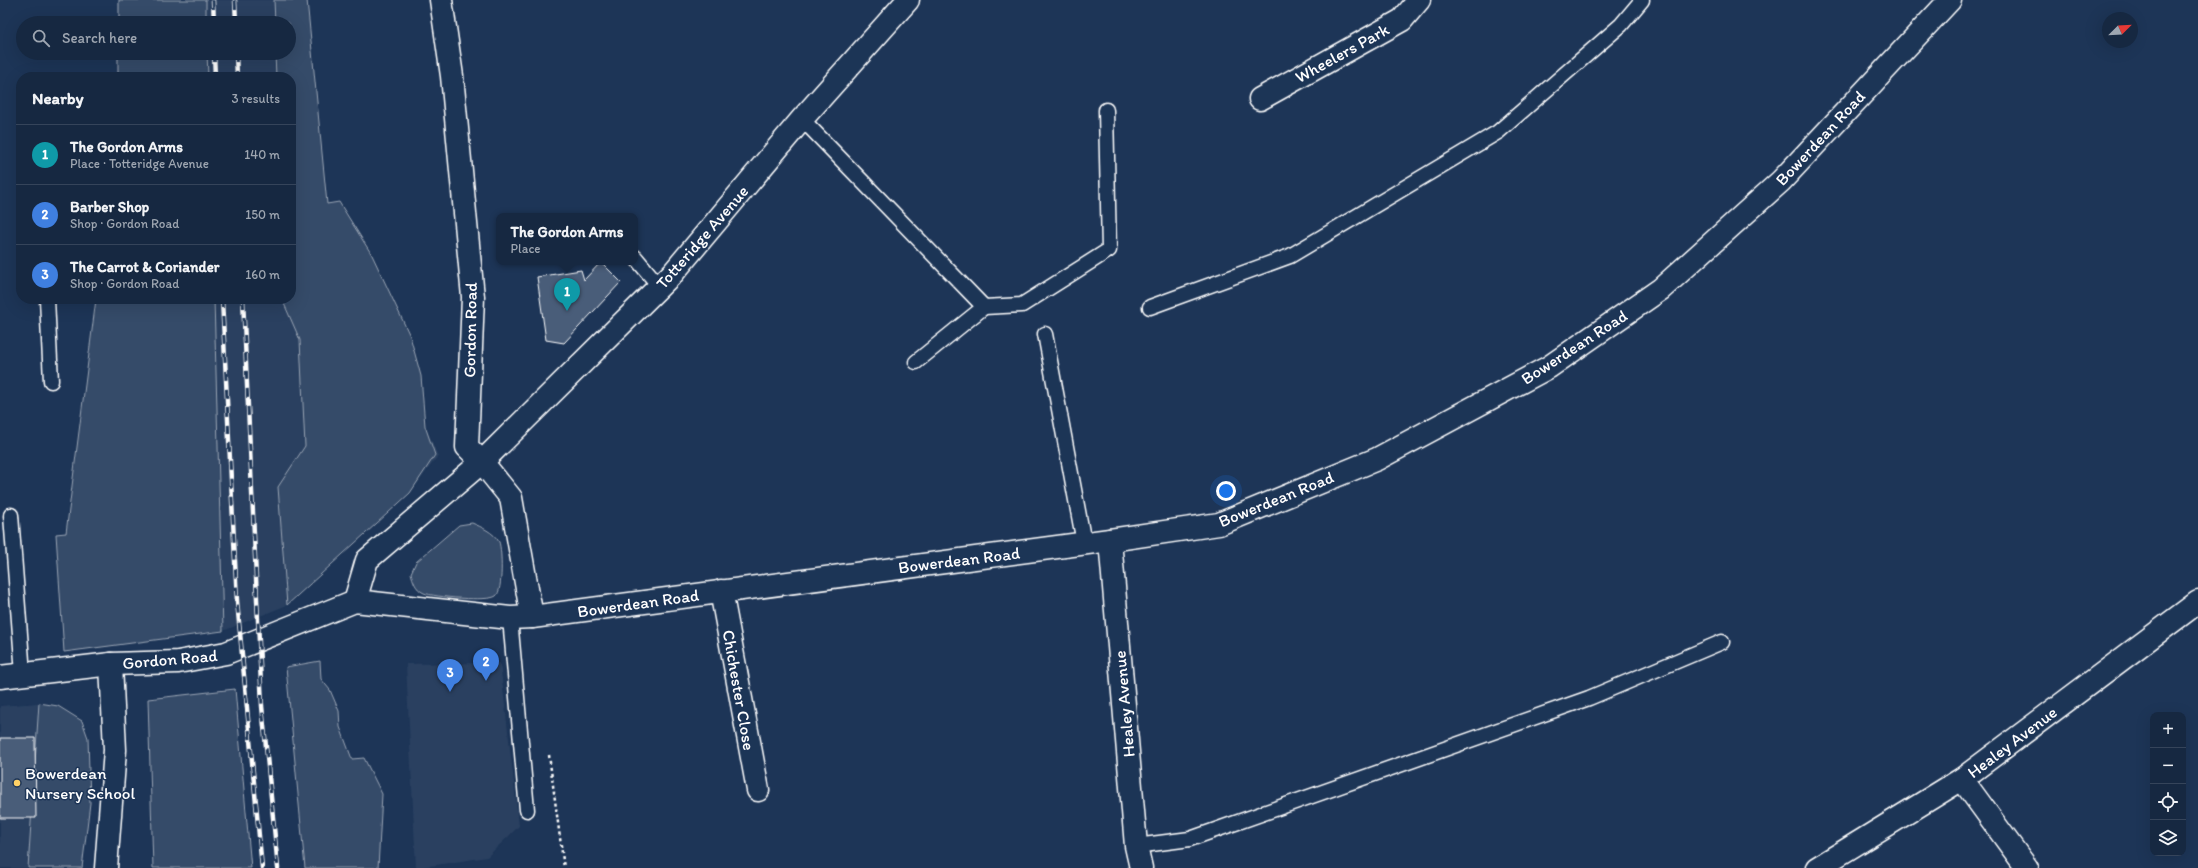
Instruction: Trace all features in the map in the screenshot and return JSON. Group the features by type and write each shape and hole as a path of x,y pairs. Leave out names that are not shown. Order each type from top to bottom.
{"street":[{"name":"Gordon Road","path":"441,0 452,76 473,297 467,447 482,462"},
{"name":"Totteridge Avenue","path":"482,462 660,287 802,119 908,0"},
{"name":"Wheelers Park","path":"1260,99 1402,20 1419,0"},
{"name":"Bowerdean Road","path":"532,617 1110,540 1219,524 1377,459 1549,367 1660,290 1781,181 1950,0"},
{"path":"355,601 367,560 482,462 511,498 532,617"},
{"name":"Healey Avenue","path":"1110,540 1136,846 1141,868"},
{"name":"Chichester Close","path":"721,591 758,790"},
{"name":"Gordon Road","path":"0,677 111,664 178,662 226,653 355,601 510,618 532,617"},
{"name":"Healey Avenue","path":"1817,868 1962,780 2198,602"},
{"path":"106,868 115,750 111,664"},
{"path":"1962,780 2028,868"}],"lane":[{"path":"1150,307 1290,256 1498,132 1620,25 1642,0"},
{"path":"916,362 984,307 1022,305 1109,250 1106,110"},
{"path":"802,119 984,307"},
{"path":"638,261 660,287"},
{"path":"47,304 51,381"},
{"path":"1045,334 1084,543"},
{"path":"11,514 23,674"},
{"path":"510,618 526,810"},
{"path":"1136,846 1190,839 1589,698 1722,642"}],"shaded area":[{"path":"118,0 307,0 327,204 339,202 420,373 425,426 438,456 410,493 287,605 223,631 64,652 56,534 66,533 95,304 296,304 296,72 117,72 117,60 296,60 296,16 118,16"},
{"path":"119,0 206,0 206,16 119,16"},
{"path":"274,0 307,0 327,204 339,202 372,255 410,336 421,376 425,426 435,455 410,493 287,605 278,487 305,446 300,340 284,304 296,304 296,72 276,72 275,60 296,60 296,16 275,16"},
{"path":"118,60 207,60 208,72 118,72"},
{"path":"95,304 214,304 223,631 64,652 56,534 66,533"},
{"path":"472,523 491,533 499,542 501,579 500,587 496,596 483,599 449,597 430,595 418,589 411,573 416,562 459,525"},
{"path":"320,661 321,679 330,690 339,711 340,727 352,759 364,758 382,794 378,868 305,868 286,667"},
{"path":"500,663 519,826 487,857 416,868 406,664"},
{"path":"235,689 251,868 153,868 148,699"},
{"name":"Bowerdean Nursery School","path":"39,703 28,868 0,868 0,706"},
{"path":"39,703 58,706 82,721 88,738 90,803 82,868 28,868"}],"building":[{"path":"598,265 604,265 621,282 564,343 546,340 537,277 581,270 584,280"},
{"path":"0,738 35,738 36,818 0,818"}],"railway":[{"path":"213,0 214,16"},
{"path":"235,0 236,16"},
{"path":"214,60 215,72"},
{"path":"236,60 237,72"},
{"path":"222,304 237,601 262,868"},
{"path":"243,304 262,706 278,868"}],"place":[{"name":"The Gordon Arms","path":"567,311"},
{"name":"Barber Shop","path":"486,681"},
{"name":"The Carrot & Coriander","path":"450,692"},
{"name":"Bowerdean Nursery School","path":"17,783"}]}
